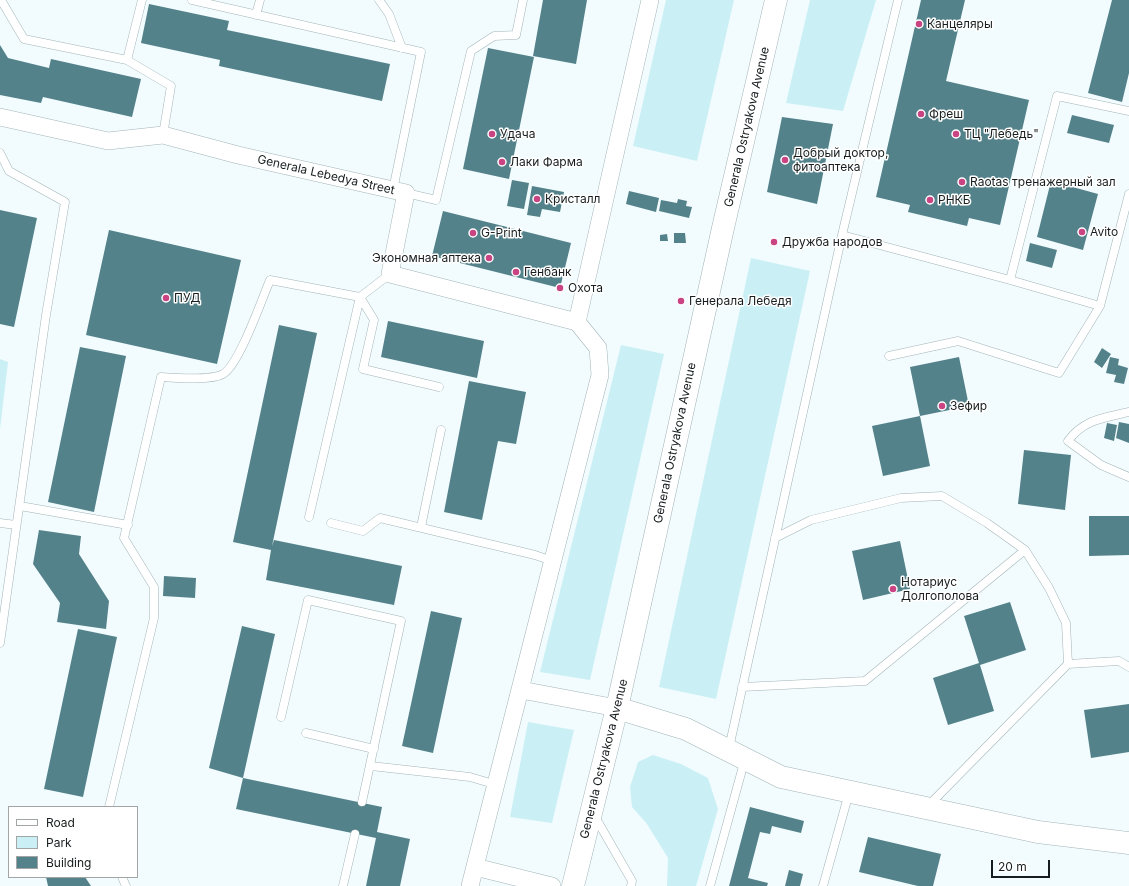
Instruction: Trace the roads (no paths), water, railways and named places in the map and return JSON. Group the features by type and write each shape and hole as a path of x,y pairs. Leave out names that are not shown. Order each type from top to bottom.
{"main road":[{"name":"Generala Ostryakova Avenue","path":"573,886 617,708 723,228 776,0"},
{"path":"617,708 686,729 781,777 1038,832 1129,842"}],"street":[{"path":"577,322 650,0"},
{"name":"Generala Lebedya Street","path":"0,117 108,141 163,135 238,155 399,191 390,274"},
{"path":"390,274 577,322 598,348 600,375 552,561 497,785 470,886"},
{"path":"521,690 617,708"},
{"path":"474,867 552,886"}],"lane":[{"path":"1,0 24,39 127,60 171,86 163,135"},
{"path":"127,60 142,0"},
{"path":"192,0 421,52 399,191 436,200 471,51 494,36 516,35 523,0"},
{"path":"256,15 260,0"},
{"path":"379,0 389,14 402,48"},
{"path":"710,886 737,754 742,687 842,235 898,0"},
{"path":"1010,280 1057,96 1129,111"},
{"path":"0,153 9,171 65,202 46,315 0,643"},
{"path":"889,356 958,341 1059,373 1100,306 1129,194"},
{"path":"842,235 1100,306"},
{"path":"309,517 360,297 390,274"},
{"path":"110,806 154,618 154,587 124,538 161,377 194,379 223,374 236,359 270,280 360,297 374,320 363,369 439,387"},
{"path":"1129,412 1093,420 1075,431 1068,441 1101,465 1129,477"},
{"path":"421,527 441,430"},
{"path":"775,538 811,520 901,498 942,496 987,523 1025,550 1049,588 1066,623 1068,664"},
{"path":"20,506 128,525"},
{"path":"331,523 363,531 380,518 535,555 552,561"},
{"path":"0,522 16,525"},
{"path":"742,687 865,681 1025,550"},
{"path":"281,717 308,600 401,621 371,766 362,802"},
{"path":"926,808 1068,664 1119,661 1129,667"},
{"path":"306,733 374,749"},
{"path":"371,766 470,777 497,785"},
{"path":"823,886 850,792"},
{"path":"592,811 632,881 631,886"},
{"path":"343,886 355,834"}],"place":[{"name":"Канцеляры","path":"919,24"},
{"name":"Фреш","path":"921,114"},
{"name":"Удача","path":"492,134"},
{"name":"ТЦ \"Лебедь\"","path":"956,134"},
{"name":"Добрый доктор, фитоаптека","path":"785,160"},
{"name":"Лаки Фарма","path":"502,162"},
{"name":"Raotas тренажерный зал","path":"962,182"},
{"name":"Кристалл","path":"537,199"},
{"name":"РНКБ","path":"930,200"},
{"name":"Avito","path":"1082,232"},
{"name":"G-Print","path":"473,233"},
{"name":"Дружба народов","path":"774,242"},
{"name":"Экономная аптека","path":"489,258"},
{"name":"Генбанк","path":"516,272"},
{"name":"Охота","path":"560,288"},
{"name":"ПУД","path":"166,298"},
{"name":"Генерала Лебедя","path":"681,301"},
{"name":"Зефир","path":"942,406"},
{"name":"Нотариус Долгополова","path":"893,589"}]}
